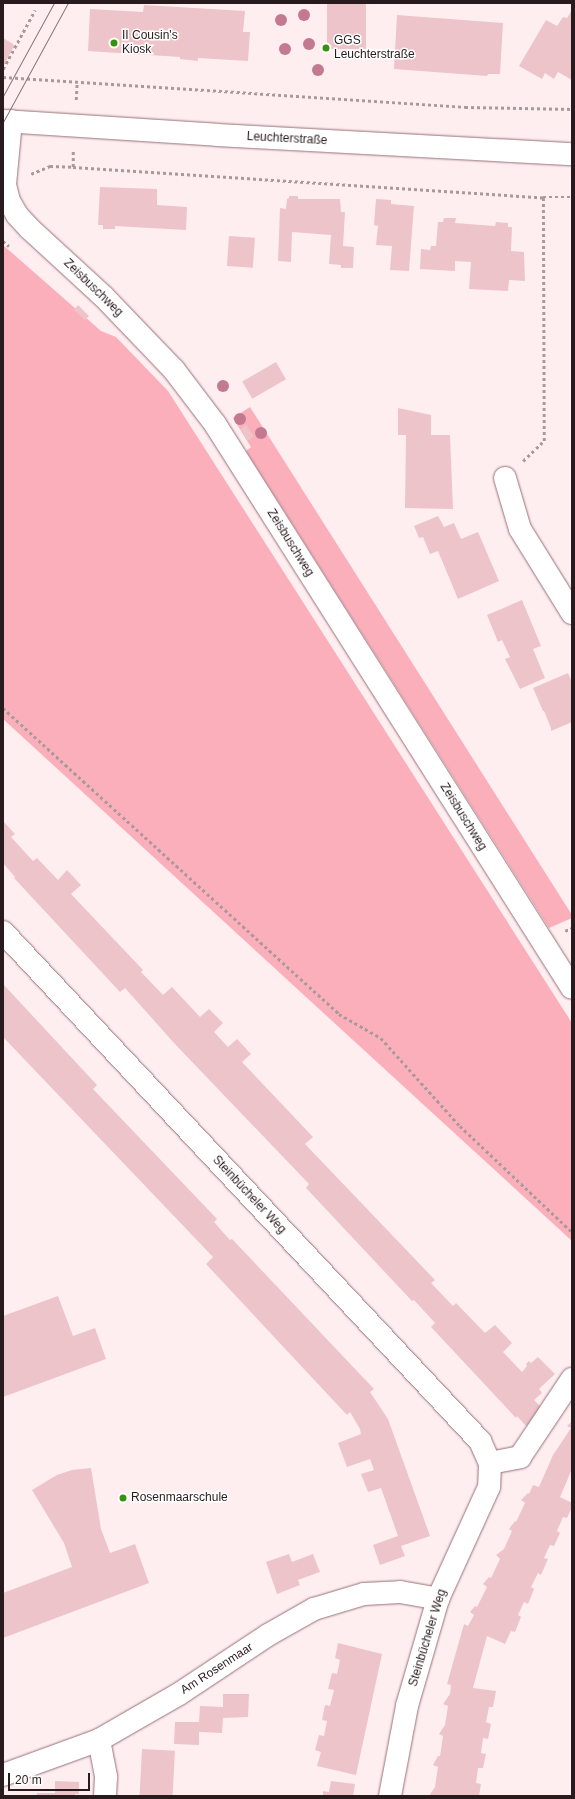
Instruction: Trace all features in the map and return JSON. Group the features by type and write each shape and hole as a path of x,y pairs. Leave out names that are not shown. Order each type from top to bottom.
{"street":[{"name":"Leuchterstraße","path":"7,121 217,135 572,154"},
{"name":"Zeisbuschweg","path":"7,121 5,185 8,201 30,230 104,297 174,370 215,424 572,988"},
{"path":"505,478 520,529 572,613"},
{"name":"Steinbücheler Weg","path":"3,932 480,1441 490,1462 489,1487 438,1599 407,1706 390,1796"},
{"path":"490,1462 520,1456 572,1379"},
{"name":"Am Rosenmaar","path":"3,1775 99,1740 179,1694 268,1635 314,1609 364,1594 400,1592 438,1599"},
{"path":"99,1740 106,1777 105,1796"}],"path":[{"path":"3,69 34,10"},
{"path":"3,77 465,107 572,109"},
{"path":"5,185 50,166 544,197 572,197"},
{"path":"505,478 544,441 544,197"},
{"path":"3,708 339,1014 381,1038 460,1126 572,1232"}],"shaded area":[{"path":"3,245 101,331 116,337 168,391 572,1023 572,1241 3,719"},
{"path":"250,407 572,915 572,918 549,928 246,451 251,447 233,418"}],"building":[{"path":"327,3 366,3 366,49 327,49"},
{"path":"144,5 245,11 243,32 250,32 248,61 198,58 198,61 180,59 180,57 88,51 90,9 143,12"},
{"path":"572,10 572,80 558,72 554,79 545,73 542,79 519,66 546,20 557,26 563,17 567,18"},
{"path":"397,15 503,23 500,74 488,74 487,76 394,69"},
{"path":"3,38 14,46 3,67"},
{"path":"100,187 157,189 157,205 187,207 186,230 115,226 115,229 103,229 103,225 98,225"},
{"path":"289,196 298,196 298,199 340,199 341,212 345,212 343,246 354,247 353,268 341,268 341,265 329,264 331,235 292,232 291,262 278,261 280,208 286,209 287,199"},
{"path":"376,199 391,200 391,204 414,206 409,271 390,270 392,246 376,245 378,226 374,225"},
{"path":"444,218 456,218 455,223 495,226 496,222 508,223 508,227 512,227 511,251 524,252 525,281 509,280 508,291 469,289 471,262 455,261 455,271 420,269 421,249 430,250 431,246 436,246 438,222 443,222"},
{"path":"229,236 255,238 253,268 227,266"},
{"path":"78,305 89,316 85,320 74,310"},
{"path":"276,362 286,379 252,399 242,382"},
{"path":"398,408 431,415 431,435 450,435 453,509 405,508 406,435 398,435"},
{"path":"246,425 254,437 248,441 240,429"},
{"path":"438,516 444,527 454,523 461,539 478,532 499,581 458,599 438,551 430,554 423,537 419,538 414,526"},
{"path":"522,600 541,646 533,649 545,678 520,689 505,659 510,657 502,640 498,642 487,615"},
{"path":"568,673 572,682 572,722 551,731 544,711 533,688"},
{"path":"3,821 15,834 11,837 33,861 37,858 58,880 67,870 81,885 71,894 143,970 141,972 163,995 172,987 200,1017 209,1009 223,1023 214,1032 228,1047 237,1039 251,1054 242,1062 313,1137 305,1144 435,1280 431,1283 453,1306 456,1303 485,1333 495,1325 512,1343 503,1352 522,1372 529,1361 531,1363 538,1357 555,1374 539,1389 542,1393 534,1400 544,1410 526,1426 517,1416 516,1418 431,1327 435,1323 414,1300 412,1301 306,1188 309,1184 174,1043 125,988 120,992 14,878 15,877 3,863"},
{"path":"3,984 97,1085 93,1089 217,1219 214,1222 230,1240 232,1239 374,1389 370,1392 388,1419 430,1536 401,1546 405,1556 380,1565 373,1545 398,1536 381,1488 368,1492 361,1474 374,1470 370,1459 347,1467 338,1443 361,1434 360,1429 350,1412 347,1415 206,1264 213,1257 3,1037"},
{"path":"58,1296 73,1336 95,1328 106,1359 3,1397 3,1316"},
{"path":"572,1421 572,1469 560,1497 572,1503 572,1507 567,1518 563,1517 557,1531 560,1533 554,1546 550,1545 544,1558 548,1559 541,1575 538,1573 531,1587 534,1589 528,1604 524,1602 518,1615 521,1617 515,1632 511,1631 505,1644 487,1636 473,1688 496,1691 493,1707 489,1707 486,1722 491,1724 488,1739 483,1738 481,1753 486,1754 483,1768 478,1768 476,1783 481,1784 479,1796 429,1796 435,1787 438,1767 433,1765 438,1756 440,1756 443,1736 439,1734 445,1725 448,1706 443,1704 450,1694 451,1685 447,1684 464,1624 468,1626 474,1615 470,1612 475,1606 477,1607 487,1587 483,1584 489,1577 491,1578 500,1559 496,1555 504,1549 512,1531 509,1529 515,1521 516,1522 525,1503 521,1500 528,1493 529,1494 533,1485 539,1487 553,1455 571,1428 567,1426"},
{"path":"91,1468 101,1529 110,1553 135,1544 149,1583 3,1638 3,1593 72,1567 64,1543 32,1490 57,1475 72,1470"},
{"path":"289,1554 292,1562 313,1554 320,1572 298,1580 300,1585 277,1594 266,1562"},
{"path":"338,1643 382,1654 356,1775 317,1766 321,1752 315,1750 319,1735 324,1736 327,1721 322,1720 325,1705 330,1706 334,1690 328,1689 332,1673 337,1674 340,1660 335,1658"},
{"path":"223,1694 249,1694 248,1717 223,1718 222,1733 199,1732 199,1745 174,1744 175,1722 199,1722 200,1706 223,1707"},
{"path":"142,1749 175,1751 173,1796 140,1796"},
{"path":"55,1781 79,1782 79,1794 75,1794 75,1796 37,1796 37,1793 55,1793"},
{"path":"331,1781 355,1784 353,1796 323,1796 323,1791 329,1792"}],"tram line":[{"path":"3,96 54,3"},
{"path":"3,122 68,3"}],"place":[{"name":"II Cousin's Kiosk","path":"114,43"},
{"name":"GGS Leuchterstraße","path":"326,48"},
{"name":"Rosenmaarschule","path":"123,1498"}]}
